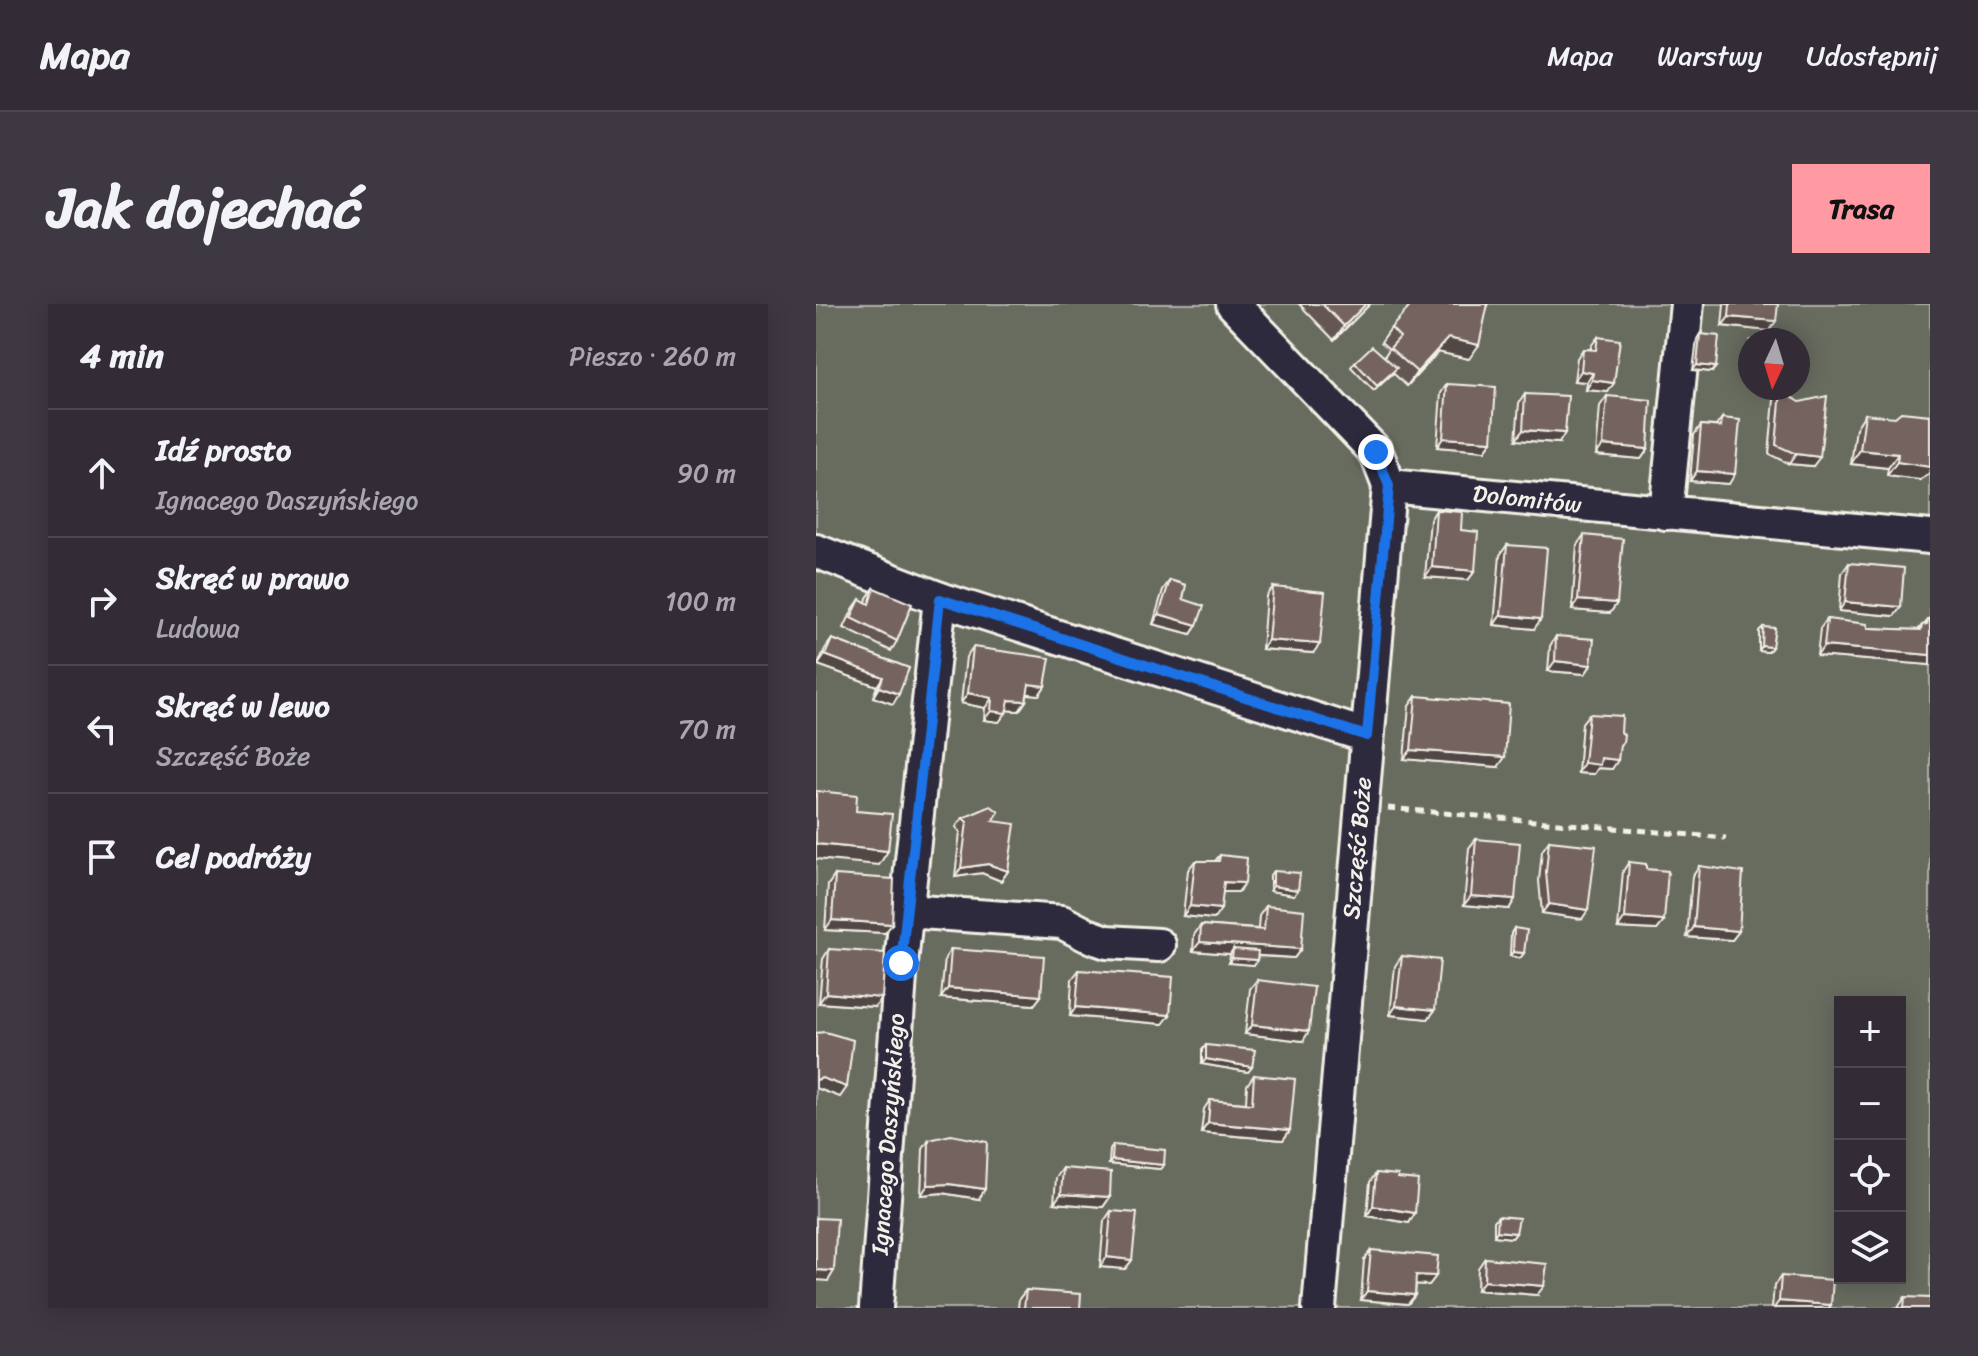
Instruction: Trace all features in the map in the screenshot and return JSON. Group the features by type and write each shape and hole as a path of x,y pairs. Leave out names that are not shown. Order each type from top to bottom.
{"street":[{"name":"Szczęść Boże","path":"1233,304 1376,452 1389,486 1319,1308"},
{"path":"1666,513 1687,304"},
{"name":"Dolomitów","path":"1389,486 1930,537"},
{"path":"816,551 940,599 1367,736"},
{"name":"Ignacego Daszyńskiego","path":"876,1308 906,911 940,599"},
{"path":"906,911 1062,922 1107,942 1159,945"}],"path":[{"path":"1361,805 1726,838"}],"green space":[{"path":"816,304 1930,304 1930,1308 816,1308"}],"building":[{"path":"1322,304 1366,304 1344,326"},
{"path":"1412,304 1488,304 1479,345 1448,338 1417,372 1390,348 1400,337 1391,328"},
{"path":"1730,304 1778,304 1776,321 1729,317"},
{"path":"1700,334 1719,336 1716,367 1697,365"},
{"path":"1598,337 1620,340 1614,383 1592,380 1593,373 1581,371 1583,349 1596,350"},
{"path":"1372,346 1397,368 1377,386 1355,362"},
{"path":"1447,384 1496,387 1492,441 1443,438"},
{"path":"1525,394 1568,396 1565,433 1523,430"},
{"path":"1607,396 1651,400 1648,449 1603,445"},
{"path":"1827,396 1820,457 1796,454 1776,445 1780,400 1800,402"},
{"path":"1901,412 1930,415 1930,467 1897,462 1898,454 1860,450 1865,414 1895,417"},
{"path":"1722,418 1740,420 1735,474 1697,471 1701,425 1721,427"},
{"path":"1436,510 1462,512 1461,530 1478,532 1475,571 1432,567"},
{"path":"1584,535 1623,539 1617,603 1578,600"},
{"path":"1507,545 1547,548 1541,619 1501,615"},
{"path":"1849,563 1904,568 1901,607 1845,602"},
{"path":"1170,580 1186,585 1183,599 1204,606 1197,625 1159,614"},
{"path":"1273,587 1325,592 1320,644 1268,640"},
{"path":"874,588 912,604 897,641 851,618 860,599 869,604"},
{"path":"1827,619 1867,624 1868,628 1921,630 1930,619 1930,655 1824,646"},
{"path":"1763,627 1775,628 1772,647 1762,646"},
{"path":"1556,636 1594,639 1591,665 1555,661"},
{"path":"832,639 909,668 899,694 879,687 883,677 825,655"},
{"path":"973,647 1050,658 1045,686 1029,684 1026,701 1009,700 1006,713 991,711 992,698 968,693"},
{"path":"1416,696 1509,704 1505,757 1411,750"},
{"path":"1589,714 1622,716 1621,732 1624,735 1618,760 1601,758 1600,765 1584,763"},
{"path":"816,791 857,795 856,811 892,814 888,851 816,844"},
{"path":"991,806 999,812 993,821 1015,824 1008,871 988,864 961,868 967,822 963,818"},
{"path":"1476,839 1520,843 1515,899 1471,896"},
{"path":"1549,841 1596,846 1588,910 1549,904 1546,872"},
{"path":"1220,855 1247,858 1245,883 1224,882 1221,909 1190,906 1195,861 1219,861"},
{"path":"1629,862 1646,864 1646,869 1668,871 1664,921 1625,918"},
{"path":"1699,866 1743,872 1739,931 1694,927"},
{"path":"1273,871 1300,873 1298,890 1273,886"},
{"path":"835,875 894,879 892,924 832,920"},
{"path":"1266,906 1304,910 1301,949 1200,942 1201,925 1264,930"},
{"path":"1514,928 1527,930 1524,953 1513,952"},
{"path":"829,949 885,953 882,998 826,993"},
{"path":"951,949 1044,956 1041,996 948,988"},
{"path":"1233,949 1258,951 1257,960 1232,958"},
{"path":"1402,956 1440,960 1435,1010 1396,1006"},
{"path":"1079,970 1173,977 1170,1015 1076,1007"},
{"path":"1257,980 1314,987 1309,1031 1252,1025"},
{"path":"825,1032 853,1040 847,1087 822,1078 816,1080 816,1033"},
{"path":"1206,1045 1255,1050 1252,1067 1206,1059"},
{"path":"1254,1075 1295,1079 1290,1130 1208,1123 1210,1100 1252,1104"},
{"path":"951,1135 987,1142 985,1189 949,1184 928,1185 929,1140"},
{"path":"1113,1145 1165,1150 1164,1165 1112,1160"},
{"path":"1063,1168 1111,1172 1110,1197 1061,1194"},
{"path":"1376,1173 1418,1180 1415,1213 1373,1206"},
{"path":"1111,1211 1137,1213 1132,1260 1107,1257"},
{"path":"1498,1216 1519,1218 1516,1233 1497,1231"},
{"path":"816,1218 837,1219 834,1271 816,1270"},
{"path":"1371,1250 1438,1256 1436,1276 1416,1275 1415,1295 1367,1291"},
{"path":"1485,1258 1547,1264 1544,1286 1484,1281"},
{"path":"1781,1276 1833,1280 1831,1305 1779,1301"},
{"path":"1026,1290 1081,1294 1080,1308 1024,1308"},
{"path":"1905,1297 1930,1298 1930,1308 1904,1308"}],"route":[{"path":"901,963 940,599 1367,736 1389,486 1376,452"}]}
